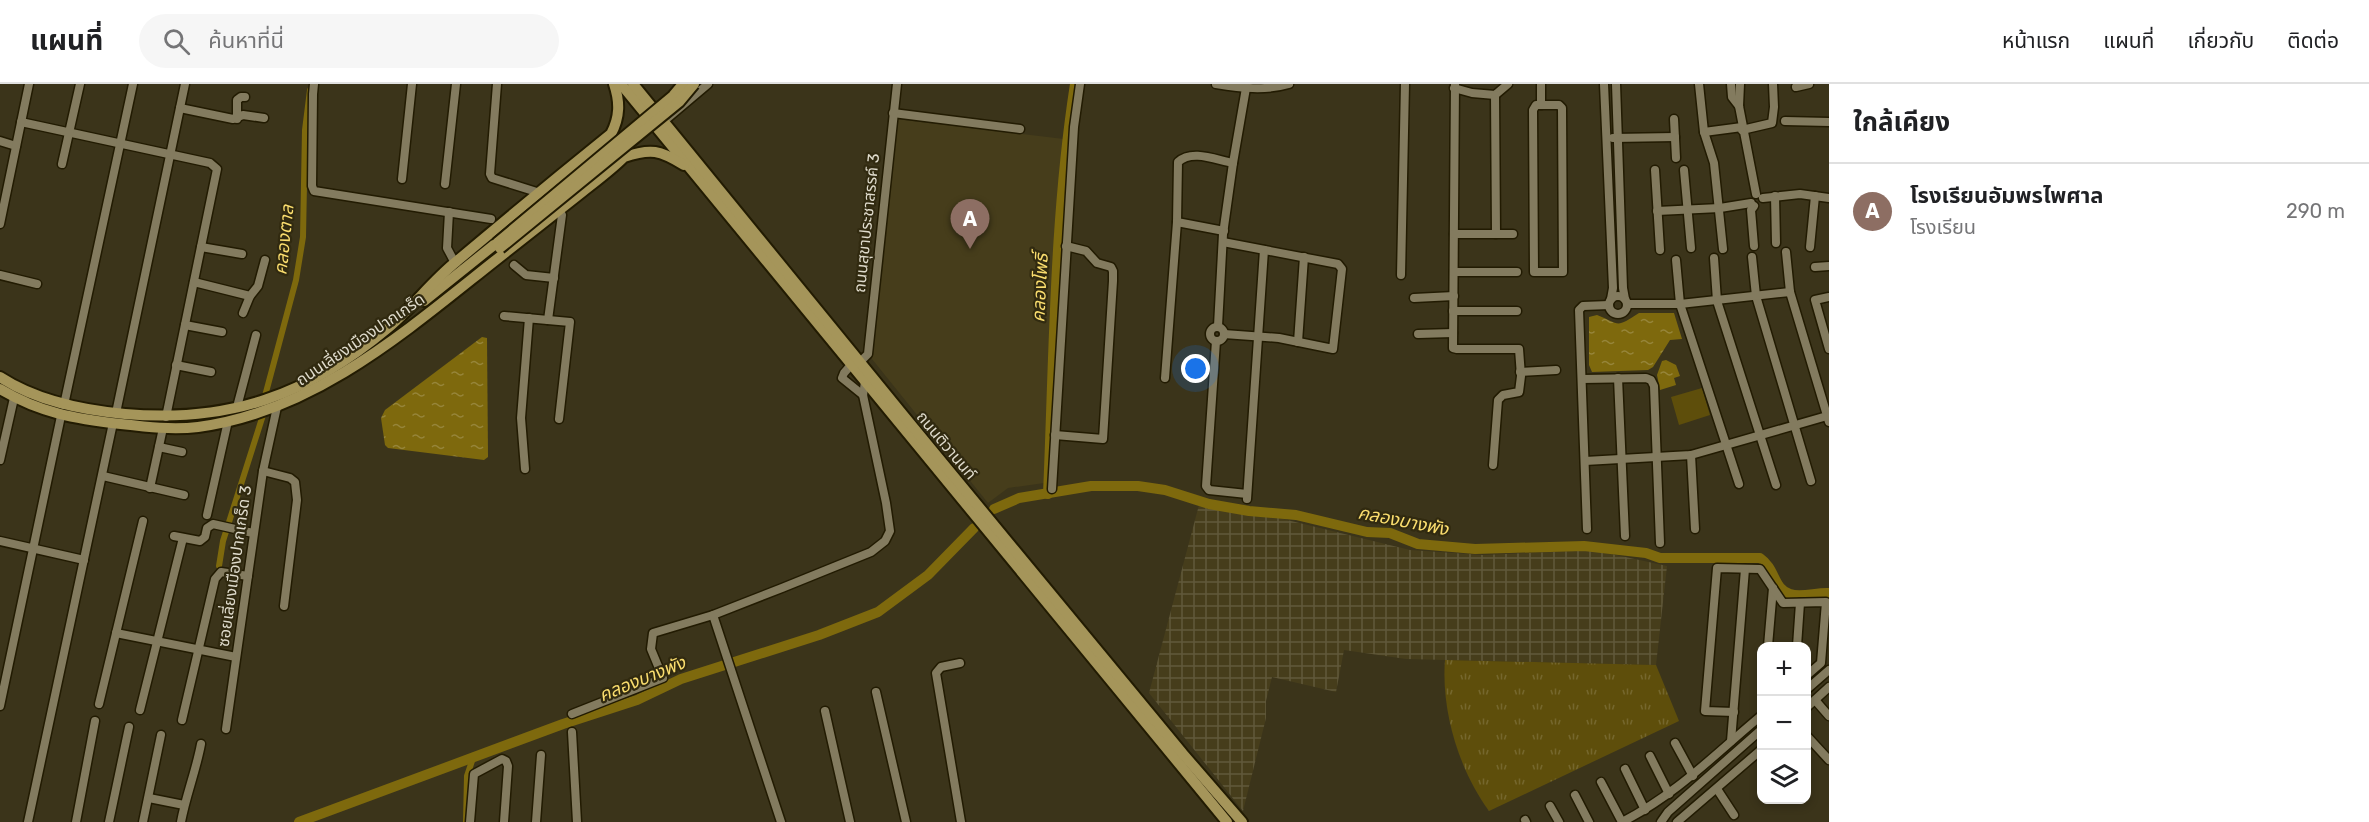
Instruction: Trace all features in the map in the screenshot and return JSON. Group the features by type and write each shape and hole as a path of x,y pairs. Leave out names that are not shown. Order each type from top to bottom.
{"main road":[{"path":"614,84 619,110 611,134 625,139 626,148 620,161"},
{"name":"ถนนติวานนท์","path":"621,84 856,364 865,382 1176,753 1242,822"},
{"name":"ถนนติวานนท์","path":"633,84 856,364 1176,753 1227,822"},
{"path":"401,332 497,246 673,96 683,84"},
{"path":"390,326 497,246 679,102 694,84"},
{"name":"ถนนเลี่ยงเมืองปากเกร็ด","path":"165,423 237,407 299,388 339,365 390,326 455,262 611,134"},
{"name":"ถนนเลี่ยงเมืองปากเกร็ด","path":"0,389 14,398 62,410 198,427 277,407 300,398 334,378 401,332 624,157 646,150 662,153 690,169"},
{"name":"ถนนเลี่ยงเมืองปากเกร็ด","path":"0,377 16,388 62,410"}],"street":[{"path":"0,224 30,84"},
{"path":"62,164 80,84"},
{"path":"0,706 133,84"},
{"path":"28,822 103,476 184,84"},
{"path":"315,84 312,175 314,191 491,219"},
{"path":"402,179 412,84"},
{"path":"446,184 456,84"},
{"path":"497,84 490,174 492,178 540,193"},
{"path":"663,122 708,84"},
{"name":"ถนนสุขาประชาสรรค์ 3","path":"856,364 868,354 897,84"},
{"path":"1052,489 1074,127 1080,84"},
{"path":"1216,84 1246,88 1260,86 1277,88 1289,84"},
{"path":"1401,275 1406,84"},
{"path":"1494,465 1498,400 1503,395 1518,392 1519,349 1455,349 1453,333 1454,86 1472,93 1495,95 1508,84"},
{"path":"1541,84 1541,105"},
{"path":"1609,84 1618,138 1623,288 1626,302 1625,310 1617,314 1611,311 1610,302 1613,288 1606,138 1609,84"},
{"path":"1699,84 1704,132 1714,163 1723,249"},
{"path":"1657,211 1760,205 1737,97 1731,84"},
{"path":"1737,97 1740,84"},
{"path":"1704,132 1772,123 1773,84"},
{"path":"1796,87 1809,84"},
{"path":"1218,326 1224,231 1246,88"},
{"path":"1495,95 1496,234"},
{"path":"237,119 237,100 245,97"},
{"path":"1535,105 1541,105 1560,105 1562,108 1563,272 1534,272 1533,108 1535,105"},
{"path":"180,108 237,119 243,115 264,118"},
{"path":"893,114 1020,129"},
{"path":"1674,119 1676,158"},
{"path":"1785,121 1829,122"},
{"path":"21,122 170,153 210,163 217,169 150,488"},
{"path":"1606,138 1675,136"},
{"path":"0,141 16,146"},
{"path":"1165,378 1178,222 1178,162 1185,156 1193,155 1233,163"},
{"path":"1655,170 1660,250"},
{"path":"1684,170 1691,248"},
{"path":"1759,196 1800,194 1829,198"},
{"path":"1775,196 1776,243"},
{"path":"1810,247 1815,196"},
{"path":"1753,204 1751,210 1754,246"},
{"path":"548,320 562,215 559,210"},
{"path":"449,212 447,248 455,262"},
{"path":"1178,222 1224,231"},
{"path":"1454,234 1513,234"},
{"path":"1223,242 1338,264 1341,269 1333,349 1298,342 1224,334"},
{"path":"1054,435 1103,438 1113,281 1111,267 1097,263 1086,251 1066,246"},
{"path":"201,247 242,254"},
{"path":"1216,341 1206,486 1209,490 1247,497 1264,250"},
{"path":"1585,461 1691,456 1828,419 1790,292 1786,252"},
{"path":"1298,342 1304,257"},
{"path":"1752,257 1756,296 1793,427 1811,481"},
{"path":"1714,258 1716,301 1776,486"},
{"path":"243,313 250,296 258,286 265,260"},
{"path":"1676,260 1680,303 1739,484"},
{"path":"513,265 526,275 554,278"},
{"path":"1815,267 1829,266"},
{"path":"1454,272 1517,272"},
{"path":"0,275 37,284"},
{"path":"194,282 250,296"},
{"path":"1587,530 1580,307 1610,302 1619,296 1626,302 1680,303 1790,292"},
{"path":"1414,298 1454,296"},
{"path":"1829,297 1815,300 1829,349"},
{"path":"1454,311 1517,311"},
{"path":"504,316 568,321 570,324 559,419"},
{"path":"525,469 521,418 529,318"},
{"path":"185,325 222,332"},
{"path":"1218,326 1224,334"},
{"path":"1216,341 1210,333 1212,328 1218,326"},
{"path":"1418,334 1453,333"},
{"path":"1216,341 1222,339 1224,334"},
{"path":"237,407 256,335"},
{"path":"856,364 844,373 842,378 863,395"},
{"path":"176,365 211,372"},
{"path":"1520,372 1556,370"},
{"path":"1618,378 1626,536"},
{"path":"1582,379 1646,378 1651,380 1654,386 1660,543"},
{"path":"572,714 663,678 651,649 653,633 713,615 871,552 885,541 890,531 863,395 865,382"},
{"path":"0,460 14,398"},
{"name":"ซอยเลี่ยงเมืองปากเกร็ด 3","path":"226,729 253,533 277,407"},
{"path":"207,515 228,421"},
{"path":"159,447 182,452"},
{"path":"1691,456 1695,530"},
{"path":"263,471 290,478 296,482 297,500 284,606"},
{"path":"103,476 184,495"},
{"path":"99,704 143,521"},
{"path":"140,710 158,641 178,537 202,540 207,528 213,524 253,533"},
{"path":"0,541 84,560"},
{"path":"1734,712 1705,711 1717,568 1760,569 1783,603 1826,602 1821,663 1811,672"},
{"path":"1731,741 1745,569"},
{"path":"182,720 217,574 221,572 248,576"},
{"path":"1768,642 1773,588"},
{"path":"1797,642 1800,603"},
{"path":"713,615 781,822"},
{"path":"116,633 236,657"},
{"path":"1823,646 1829,637"},
{"path":"960,663 941,667 936,673 961,822"},
{"path":"1811,686 1829,670"},
{"path":"1811,704 1829,687"},
{"path":"876,693 906,822"},
{"path":"1815,700 1829,716"},
{"path":"825,711 850,822"},
{"path":"1601,782 1622,822 1669,794 1757,718"},
{"path":"76,822 95,721"},
{"path":"109,822 129,727"},
{"path":"572,732 577,822"},
{"path":"1661,822 1668,812 1757,733"},
{"path":"143,822 161,735"},
{"path":"1811,740 1829,760"},
{"path":"1675,743 1692,776"},
{"path":"181,822 201,744"},
{"path":"1677,822 1760,750"},
{"path":"536,822 541,755"},
{"path":"1650,756 1669,794"},
{"path":"470,822 474,774 502,759 506,760 508,766 504,822"},
{"path":"1625,770 1645,810"},
{"path":"1717,789 1734,815"},
{"path":"1575,795 1589,822"},
{"path":"148,798 184,805"},
{"path":"1550,806 1559,822"}],"shaded area":[{"path":"896,119 1064,139 1044,483 1008,488 988,503 872,359"},
{"path":"1199,505 1279,518 1410,550 1483,555 1593,550 1667,566 1656,665 1406,659 1344,650 1336,692 1272,677 1266,701 1266,718 1243,811 1149,693"}],"green space":[{"path":"1702,388 1710,415 1679,425 1671,397"},
{"path":"1445,660 1656,665 1679,721 1489,811 1469,777 1454,739 1446,699"}],"water":[{"path":"1639,313 1674,313 1682,339 1670,340 1653,367 1648,370 1592,372 1589,365 1589,317 1597,315 1614,323 1621,323"},
{"path":"482,337 487,338 488,457 484,460 388,448 385,445 381,418 385,410"},
{"path":"1666,360 1676,365 1680,376 1674,378 1676,385 1660,390 1657,375 1662,361"}],"waterway":[{"name":"คลองโพธิ์","path":"1048,494 1059,237 1075,84"},
{"name":"คลองตาล","path":"265,396 296,280 303,237 305,130 310,90"},
{"name":"คลองตาล","path":"219,566 223,541 263,415"},
{"name":"คลองบางพัง","path":"994,509 1019,498 1091,486 1138,486 1165,490 1209,504 1249,511 1296,515 1367,532 1390,533 1418,544 1475,549 1584,546 1646,553 1660,558 1760,558 1784,591 1799,595 1829,593"},
{"name":"คลองบางพัง","path":"299,822 563,724 637,700 681,679 819,635 878,612 928,575 974,528"},
{"path":"466,822 467,776 473,758"}],"place":[{"name":"โรงเรียนอัมพรไพศาล","path":"970,249"}]}
